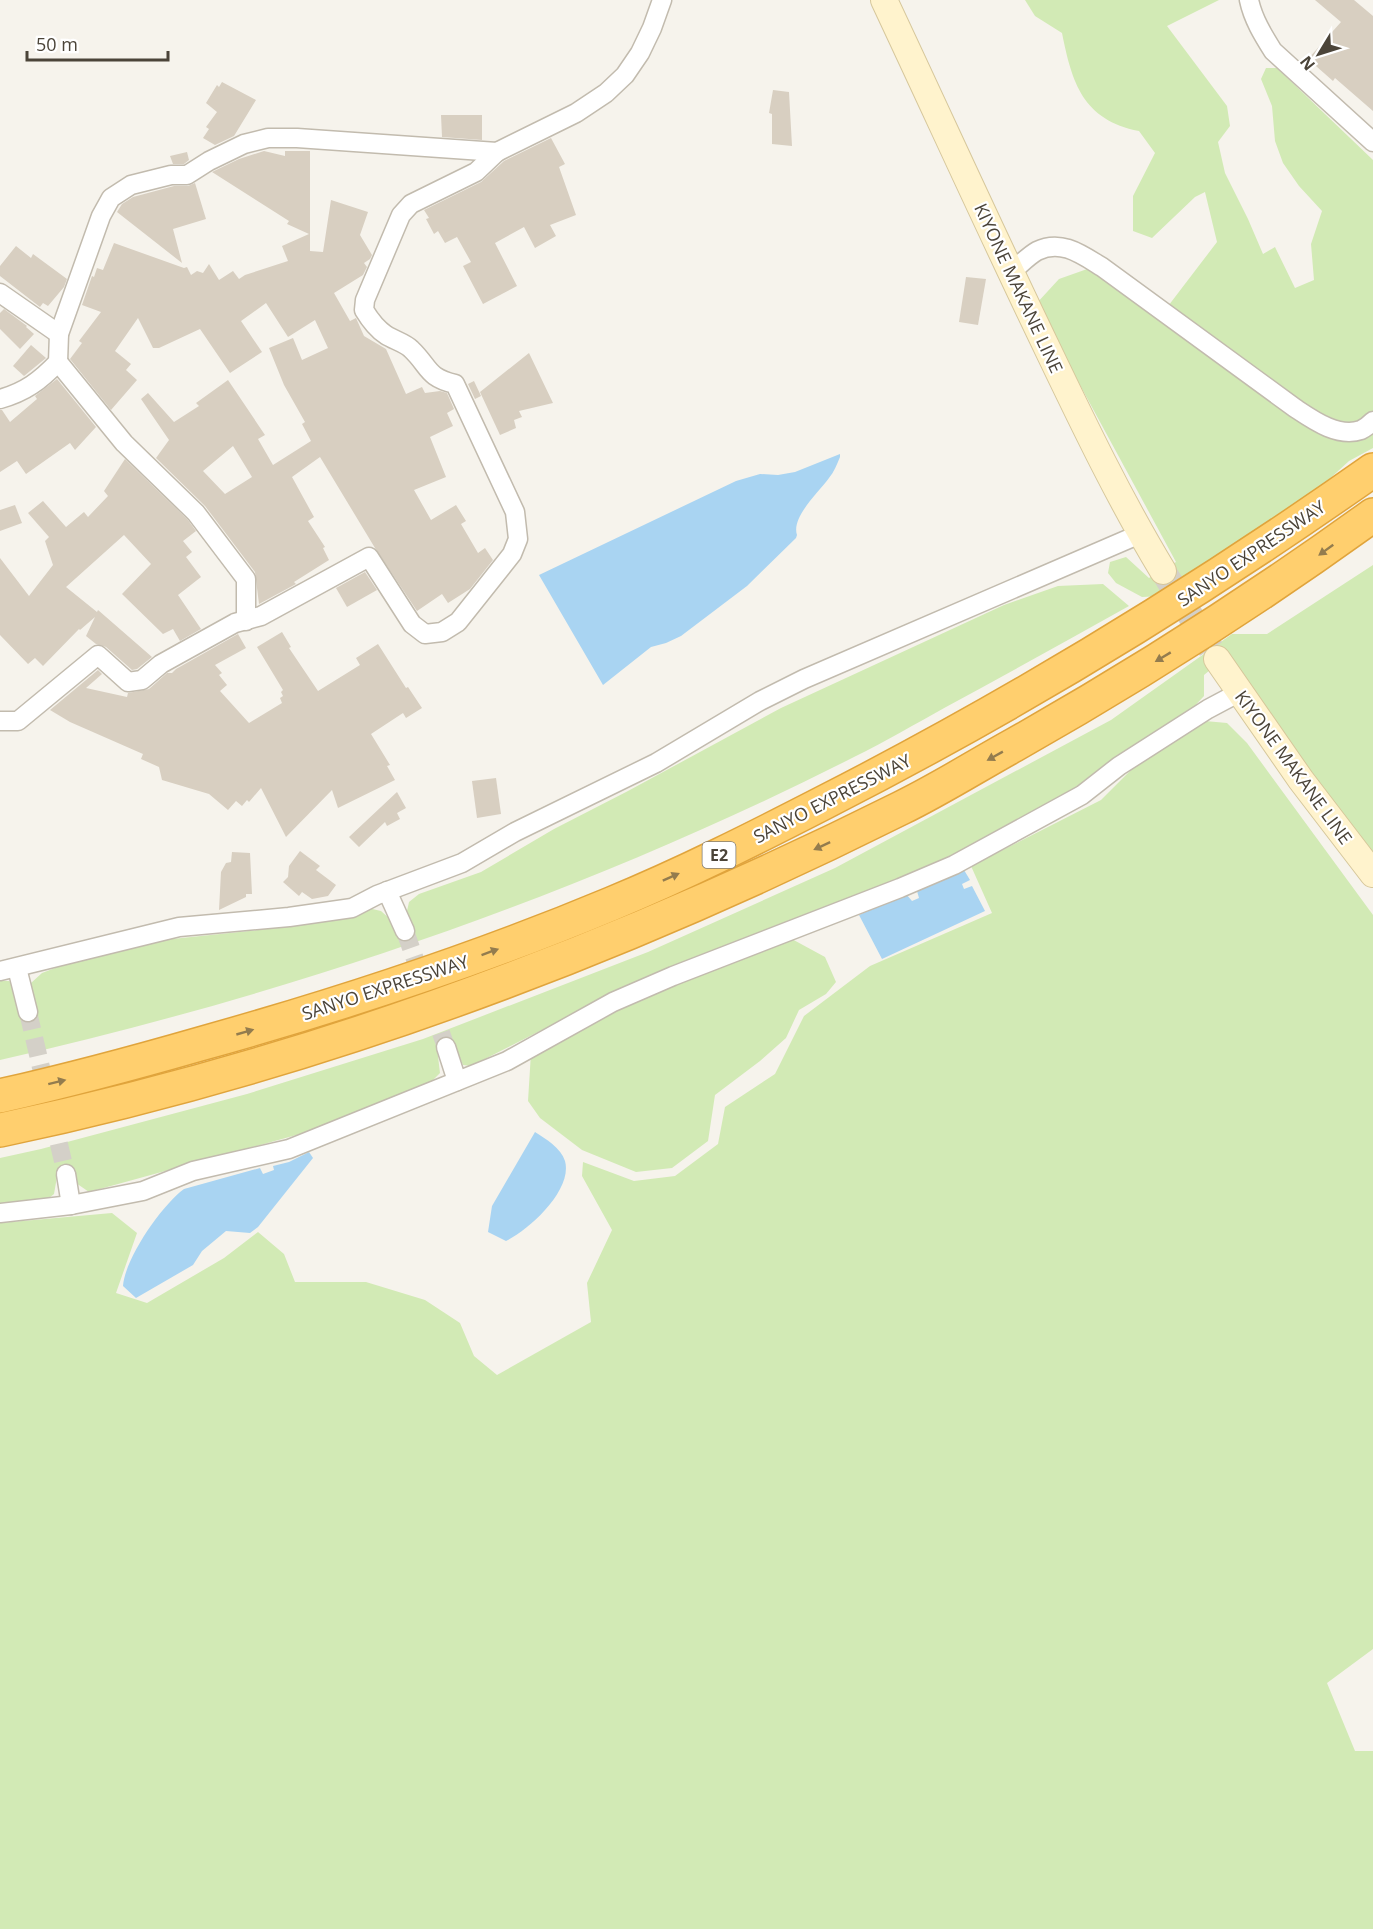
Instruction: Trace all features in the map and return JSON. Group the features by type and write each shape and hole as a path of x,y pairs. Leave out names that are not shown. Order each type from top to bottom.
{"highway":[{"name":"SANYO EXPRESSWAY","path":"0,1096 124,1066 383,990 495,950 615,903 723,854 888,770 1053,678 1268,544 1373,470"},
{"name":"SANYO EXPRESSWAY","path":"0,1130 134,1098 265,1062 393,1023 507,982 630,933 764,873 914,801 1068,714 1182,645 1290,575 1373,515"}],"main road":[{"name":"KIYONE MAKANE LINE","path":"884,0 1090,437 1162,572"},
{"name":"KIYONE MAKANE LINE","path":"1217,659 1301,780 1373,874"}],"street":[{"path":"0,721 18,721 98,655 128,682 142,680 160,664 235,623 261,616 369,557 412,624 425,634 442,632 458,622 512,554 518,539 515,512 455,384 441,381 428,371 411,348 385,334 371,322 364,310 365,300 401,215 411,204 476,172 497,152 576,113 612,87 625,75 640,53 662,0"},
{"path":"1249,0 1251,10 1273,51 1373,142"},
{"path":"246,621 246,579 196,513 124,443 58,363 59,334 101,216 111,198 131,185 171,175 187,175 244,144 268,138 497,152"},
{"path":"1011,272 1036,251 1053,247 1071,248 1102,267 1295,408 1319,423 1344,432 1362,430 1373,421"},
{"path":"0,293 59,334"},
{"path":"0,399 17,394 39,382 58,363"},
{"path":"28,1012 9,969 179,927 289,917 352,908 387,891 462,862 515,832 656,763 759,701 804,679 1140,534"},
{"path":"0,1214 71,1205 143,1191 194,1171 289,1149 507,1061 623,998 954,865 1082,795 1119,766 1208,709 1240,692"},
{"path":"387,891 405,931"},
{"path":"446,1047 458,1081"},
{"path":"66,1174 71,1205"}],"green space":[{"path":"1025,0 1219,0 1167,26 1227,106 1230,126 1218,142 1225,173 1263,254 1275,247 1295,288 1314,280 1311,244 1322,211 1299,186 1283,163 1275,141 1272,106 1261,79 1266,68 1277,68 1373,160 1373,448 1349,461 1325,483 1273,522 1162,596 1142,597 1116,583 1108,573 1110,562 1126,557 1149,578 1176,562 1036,304 1059,279 1090,268 1159,318 1217,242 1205,192 1195,197 1152,238 1133,231 1133,196 1155,153 1139,131 1120,126 1105,118 1083,97 1070,68 1062,33 1035,16"},
{"path":"1373,565 1373,853 1288,744 1227,656 1204,675 1204,696 1189,712 1119,755 1069,793 955,854 816,913 644,978 471,1066 463,1065 454,1044 437,1048 440,1073 431,1082 300,1134 89,1192 76,1183 74,1169 58,1171 54,1194 44,1202 0,1205 0,1158 247,1094 423,1039 648,952 835,868 1111,720 1232,634 1267,634"},
{"path":"1103,584 1129,606 866,751 752,807 648,853 436,935 329,971 220,1004 0,1060 0,981 9,981 30,999 31,983 42,973 68,963 172,939 258,930 334,918 368,908 381,911 390,919 397,937 414,930 407,911 409,902 419,894 481,872 554,829 781,708 1004,605 1058,586"},
{"path":"1205,721 1227,723 1247,743 1373,915 1373,1649 1327,1683 1355,1751 1373,1751 1373,1929 0,1929 0,1223 112,1213 137,1233 116,1293 147,1303 224,1258 258,1232 284,1254 295,1282 366,1282 425,1300 460,1323 474,1356 497,1375 591,1322 587,1283 612,1230 582,1176 583,1162 634,1181 675,1176 718,1144 725,1107 775,1074 804,1016 870,966 992,913 971,866 1101,800 1141,760"},
{"path":"790,938 825,957 836,982 826,994 799,1010 786,1038 715,1095 708,1141 672,1168 636,1172 582,1150 540,1118 528,1101 531,1053 633,997"}],"water":[{"path":"840,454 832,473 798,520 796,538 747,586 681,636 651,647 603,685 539,575 736,481 760,474 778,475 795,472"},
{"path":"964,870 970,880 962,884 964,889 972,886 985,911 882,959 859,915 906,894 912,901 919,898 917,891"},
{"path":"535,1132 553,1144 560,1152 565,1161 566,1172 556,1196 547,1208 526,1228 506,1241 488,1232 492,1206"},
{"path":"309,1152 313,1158 258,1227 250,1233 226,1231 202,1251 193,1265 136,1298 123,1286 125,1274 137,1247 165,1207 184,1189 260,1168 263,1174 274,1170 273,1166 289,1162"}],"building":[{"path":"1315,0 1354,0 1373,16 1373,111 1335,78 1333,81 1308,59 1341,22"},
{"path":"222,82 256,100 234,136 215,145 203,138 209,129 206,127 217,112 206,103 217,85 219,87"},
{"path":"773,90 789,92 792,146 772,144 772,114 769,113"},
{"path":"441,115 482,115 482,140 442,137"},
{"path":"551,138 565,164 559,167 576,215 550,225 556,236 535,248 524,227 495,243 517,286 483,304 463,266 471,262 457,237 445,243 438,231 434,234 424,210 481,182 504,161"},
{"path":"264,151 285,156 285,151 310,151 310,251 323,252 331,200 368,212 360,235 372,255 364,263 367,267 363,275 334,293 350,321 356,318 364,336 386,349 406,394 422,387 425,393 440,391 447,393 454,409 447,413 453,426 430,437 446,477 414,490 431,520 456,505 466,521 461,524 478,553 485,548 493,560 470,589 448,603 442,594 417,611 375,548 320,457 292,477 314,517 308,521 325,547 323,548 329,560 294,582 296,584 259,604 255,572 205,506 156,458 169,440 141,399 148,393 174,422 199,406 196,403 228,380 265,435 258,439 273,465 311,441 302,424 305,422 284,385 269,348 293,338 302,360 328,348 315,320 288,337 266,303 241,321 262,352 230,373 200,329 159,348 153,348 138,318 115,351 131,364 126,370 137,380 111,410 70,359 82,343 79,341 101,312 82,305 92,276 94,277 97,268 103,270 114,243 184,268 187,267 191,275 197,271 203,273 209,264 219,280 233,271 239,279 288,261 282,246 309,234 287,224 289,221 212,172 239,159","holes":["233,446 252,477 225,494 203,471"]},
{"path":"187,152 189,160 184,164 173,164 170,156"},
{"path":"195,183 206,219 173,229 182,263 117,212 122,204 133,197"},
{"path":"16,246 31,258 33,254 67,279 64,287 48,306 43,303 40,307 0,276 0,266"},
{"path":"966,277 986,279 978,325 959,322"},
{"path":"4,309 34,334 20,349 0,329 0,313"},
{"path":"31,345 46,358 24,376 13,366"},
{"path":"529,353 553,403 519,411 522,417 514,420 516,428 500,435 480,392"},
{"path":"57,379 96,427 75,450 70,443 26,474 17,461 0,472 0,410 10,422 37,399 35,396"},
{"path":"474,381 481,396 475,399 468,384"},
{"path":"125,459 188,520 196,531 183,541 192,552 186,557 201,577 178,595 201,629 180,641 173,629 163,634 122,594 151,564 124,535 66,587 97,612 98,610 152,657 137,669 132,670 106,647 96,644 86,636 95,617 79,629 43,666 35,658 28,664 0,635 0,558 29,596 53,565 45,541 49,537 28,513 43,501 66,527 84,512 88,517 108,496 104,491"},
{"path":"15,505 22,523 0,531 0,510"},
{"path":"365,572 377,590 347,607 336,588"},
{"path":"282,632 291,647 289,648 318,691 360,665 356,658 378,644 406,688 408,687 422,708 406,718 403,713 371,734 390,765 387,766 395,780 338,808 332,790 286,837 261,788 249,802 247,800 242,806 236,801 228,810 209,794 162,780 159,767 141,759 143,754 70,722 50,710 98,670 102,674 86,688 127,697 128,693 149,689 167,673 172,673 238,634 246,648 215,665 222,673 219,675 227,685 220,691 249,723 282,703 280,698 283,696 281,692 283,690 257,647"},
{"path":"496,778 501,814 477,818 472,781"},
{"path":"397,792 406,808 397,813 400,819 387,826 385,822 359,847 349,837"},
{"path":"300,851 320,866 316,870 336,885 328,896 312,899 302,892 299,896 283,882 288,877 289,866"},
{"path":"232,852 250,853 252,894 246,894 246,897 219,910 221,872 226,863 231,862"}],"tunnel":[{"path":"1163,571 1211,649"},
{"path":"405,931 446,1047"},
{"path":"28,1012 66,1174"}]}
